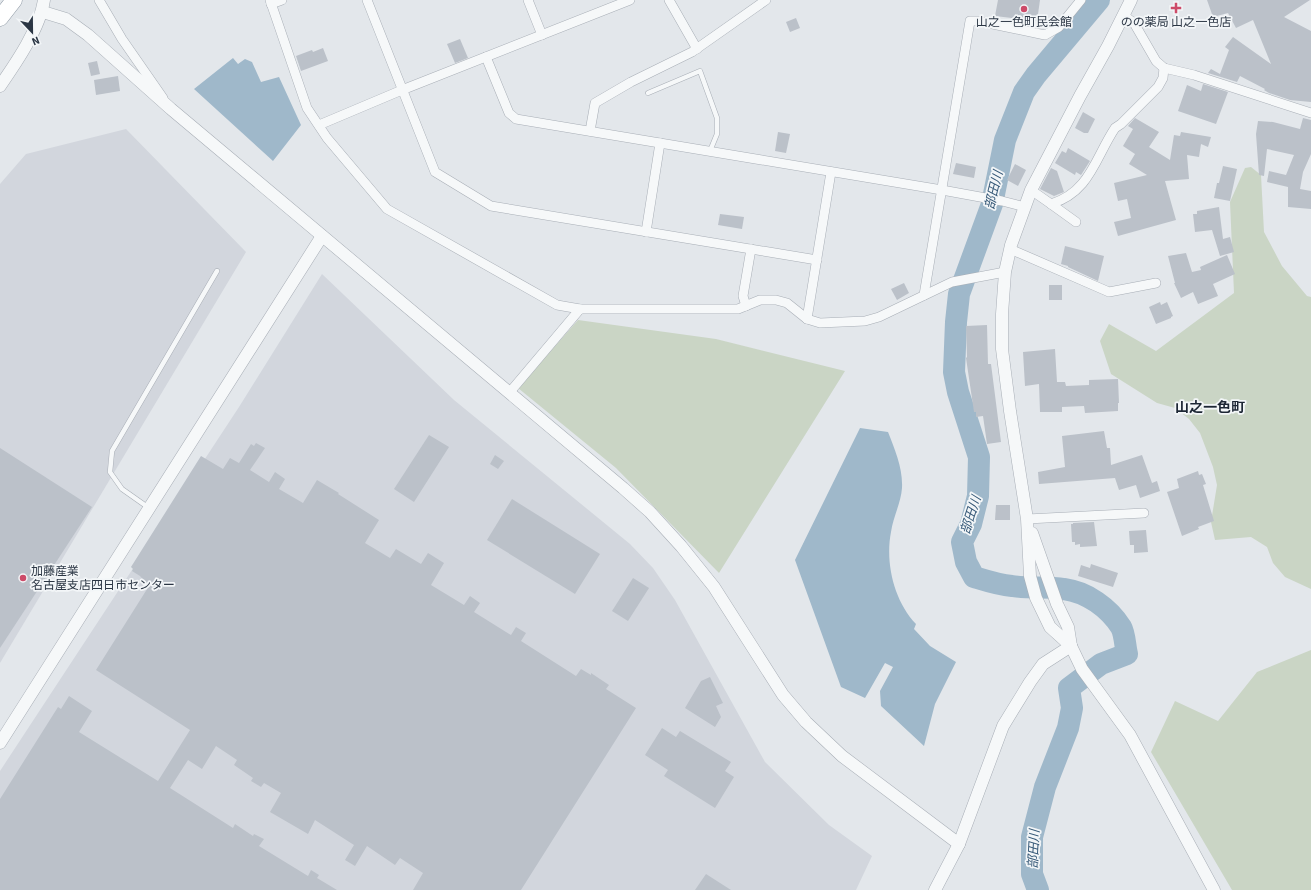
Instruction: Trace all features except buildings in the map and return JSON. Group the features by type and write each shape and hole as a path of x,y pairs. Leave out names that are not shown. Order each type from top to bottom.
{"highway":[{"path":"0,18 14,0"}],"street":[{"path":"99,0 122,39 171,109"},
{"path":"282,0 271,2 307,108 327,138 387,209 557,305 580,308 738,309 760,300 776,300 787,303 807,320 820,323 865,321 879,317 952,282 1005,272"},
{"path":"367,0 435,172 491,206 817,260"},
{"path":"528,0 542,35"},
{"path":"319,125 402,90 630,0"},
{"path":"669,0 697,49"},
{"path":"590,131 595,103 631,82 697,49 766,0"},
{"path":"924,295 970,21 978,21 1045,35 1059,27 1081,0"},
{"path":"1071,646 1050,627 1036,598 1030,576 1028,519 1010,411 1002,349 1002,314 1005,272 1010,249 1031,190 1131,0"},
{"path":"0,86 32,35 44,6 66,19 88,35 171,109 650,512 681,546 714,587 783,695 806,722 842,756 959,844"},
{"path":"1123,15 1134,23 1156,61 1164,68 1194,75 1311,113"},
{"path":"486,57 509,113 516,119 983,197 1024,207"},
{"path":"1051,204 1068,197 1089,177 1115,128 1121,124 1158,87 1163,78 1164,68"},
{"path":"646,232 660,143"},
{"path":"807,320 831,172"},
{"path":"1031,190 1076,222"},
{"path":"0,743 322,236"},
{"path":"746,306 743,296 751,249"},
{"path":"1010,249 1109,292 1156,283"},
{"path":"509,392 580,308"},
{"path":"1028,519 1144,513"},
{"path":"1028,519 1057,604 1068,627 1071,646 1082,669 1130,735 1214,890"},
{"path":"935,890 959,844 1003,726 1043,664 1071,646"}],"lane":[{"path":"648,93 700,71 717,118 717,134 710,151"},
{"path":"149,508 122,489 110,472 112,451 217,271"}],"shaded area":[{"path":"126,129 246,252 0,663 0,184 26,154"},
{"path":"322,274 454,400 630,544 653,568 675,600 765,762 829,825 872,856 856,890 0,890 0,771 239,407"}],"green space":[{"path":"1251,167 1261,175 1264,232 1282,266 1307,296 1311,297 1311,589 1285,577 1273,563 1267,547 1251,537 1215,540 1211,522 1217,485 1213,467 1200,433 1189,419 1175,408 1157,403 1111,374 1100,341 1109,324 1156,351 1234,293 1230,202 1245,168"},
{"path":"578,320 716,339 845,371 719,573 616,468 518,388"},
{"path":"1311,650 1311,890 1232,890 1151,752 1175,701 1218,721 1257,672"}],"water":[{"path":"233,58 238,64 245,59 252,62 261,82 279,77 301,125 273,161 194,89"},
{"path":"860,428 888,432 900,466 902,488 889,544 890,569 897,593 908,615 916,624 914,629 930,646 956,662 935,704 924,746 881,706 880,691 893,667 885,663 865,698 841,687 795,560"}],"waterway":[{"name":"部田川","path":"1038,890 1032,874 1032,837 1045,787 1068,728 1072,708 1069,688 1101,664 1127,654 1121,627 1104,607 1089,597 1064,589 1002,585 974,577 966,562 962,542 971,524 978,496 979,457 958,392 954,372 956,322 959,294 992,204 1005,140 1024,92 1036,75 1099,0"}],"place":[{"name":"のの薬局 山之一色店","path":"1176,8"},
{"name":"山之一色町民会館","path":"1024,9"},
{"name":"加藤産業 名古屋支店四日市センター","path":"23,578"}],"district":[{"name":"山之一色町","path":"1210,408"}]}
